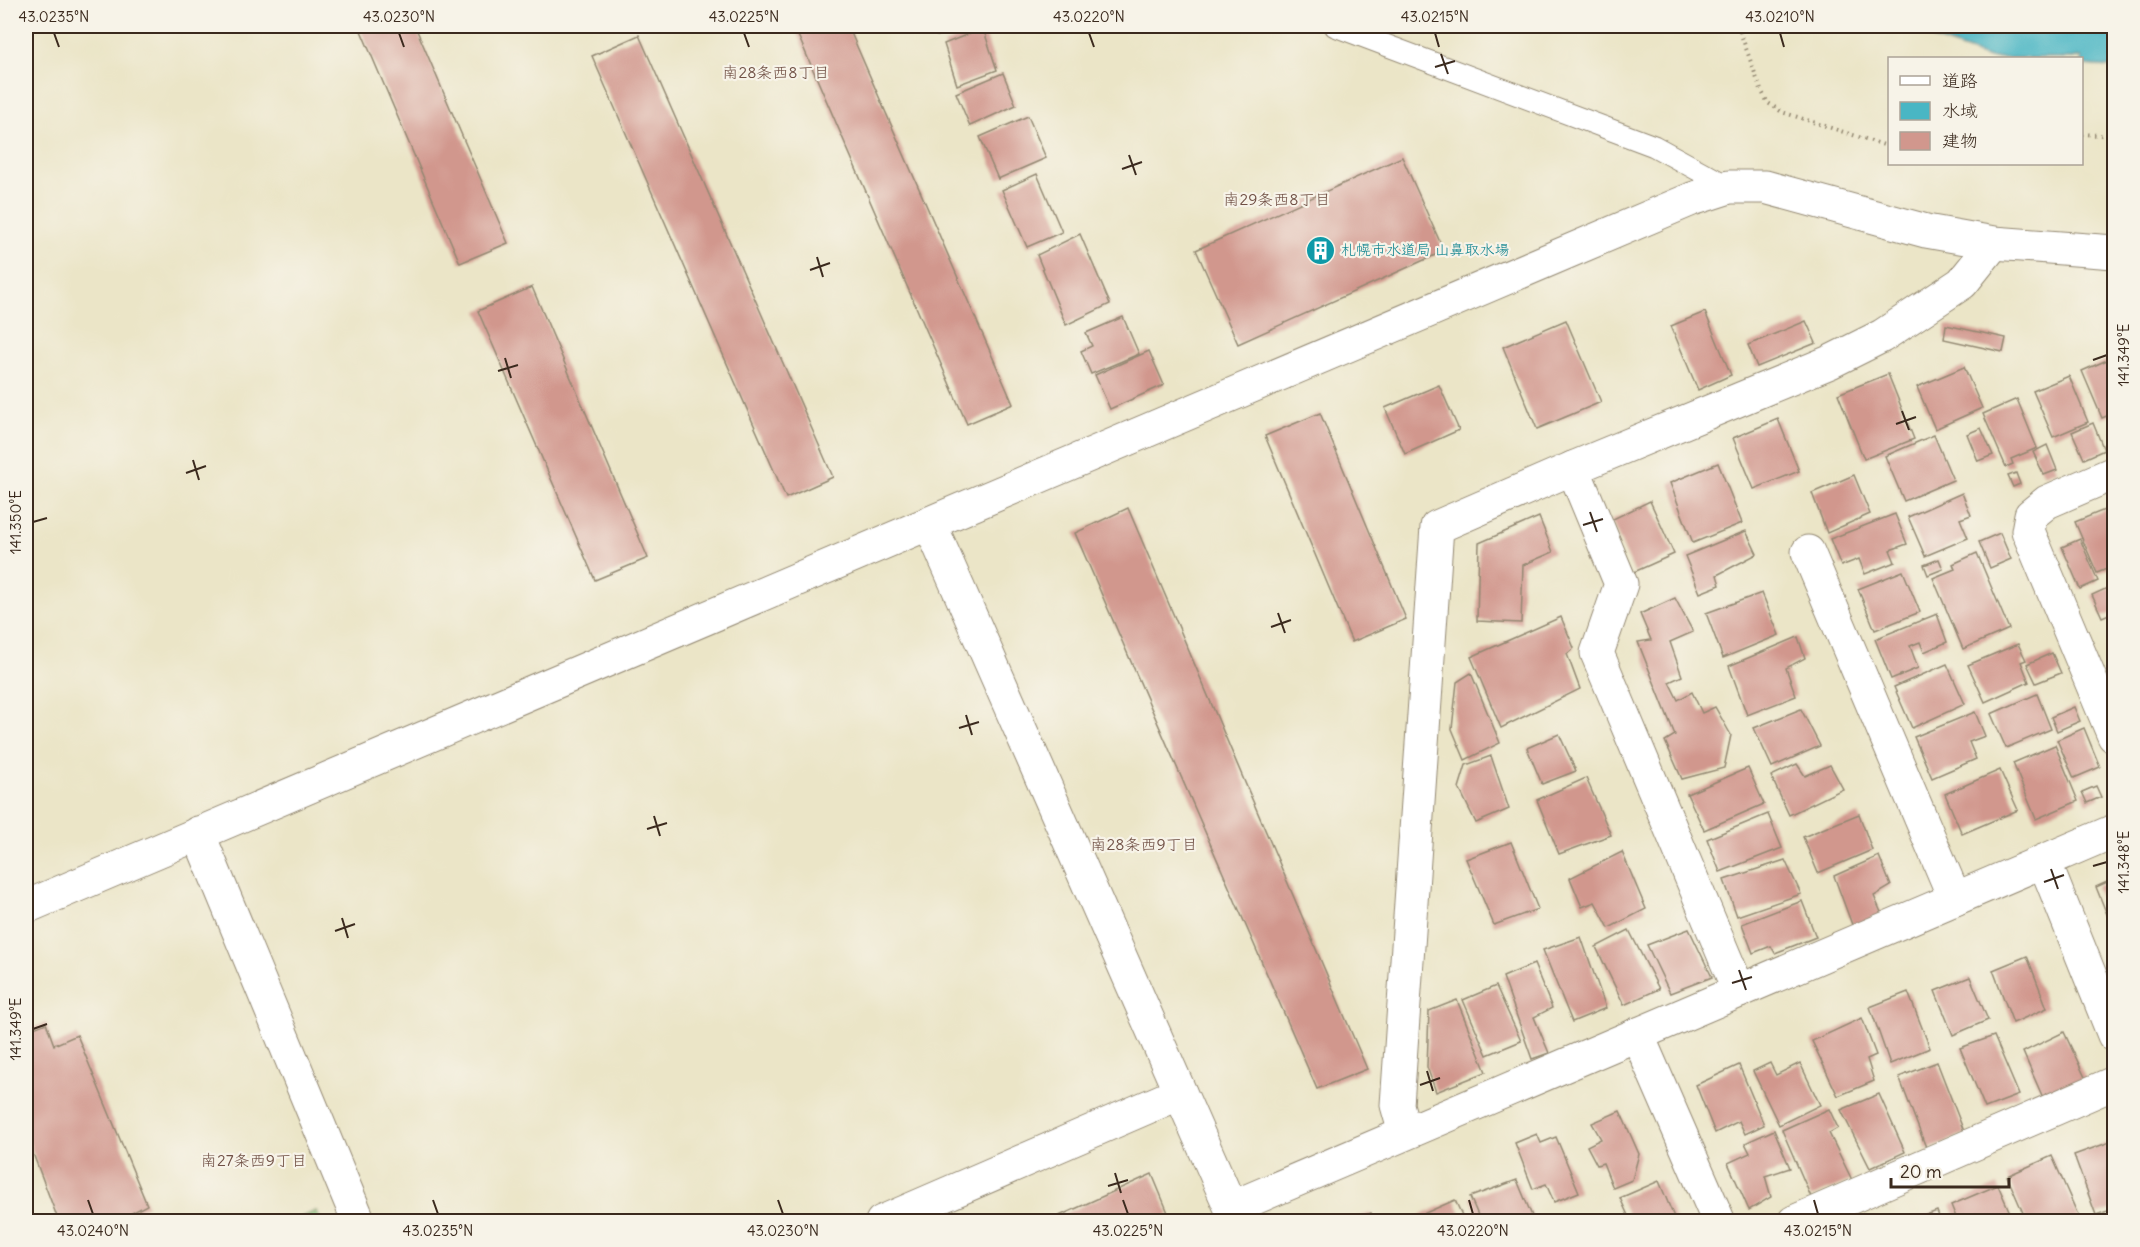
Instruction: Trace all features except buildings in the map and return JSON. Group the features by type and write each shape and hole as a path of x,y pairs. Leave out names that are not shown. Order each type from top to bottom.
{"street":[{"path":"26,907 1692,199 1729,187 1765,187 1926,231 1994,243 2115,252"},
{"path":"1406,1133 1397,1105 1437,527 1830,362 1882,336 1962,283 1994,243"},
{"path":"1573,468 1621,585 1597,653 1740,991"},
{"path":"2115,473 2047,502 2031,514 2028,531 2115,736"},
{"path":"930,524 1234,1215 1406,1133 2115,831"},
{"path":"1808,552 1955,899"},
{"path":"198,833 359,1221"},
{"path":"2044,861 2115,1035"},
{"path":"1637,1034 1719,1221"},
{"path":"1794,1221 2115,1083"},
{"path":"882,1221 1180,1093"}],"lane":[{"path":"1335,26 1654,146 1729,187"}],"path":[{"path":"1738,26 1768,103 1782,112 1888,146"},
{"path":"2083,134 2115,136"}],"green space":[{"path":"316,1211 321,1221 293,1221"}],"water":[{"path":"1897,26 2114,26 2114,67 2083,65 2083,57 1986,57"}],"place":[{"name":"札幌市水道局 山鼻取水場","path":"1320,250"}],"district":[{"name":"南28条西8丁目","path":"776,72"},
{"name":"南29条西8丁目","path":"1277,199"},
{"name":"南28条西9丁目","path":"1144,844"},
{"name":"南27条西9丁目","path":"254,1160"}]}
